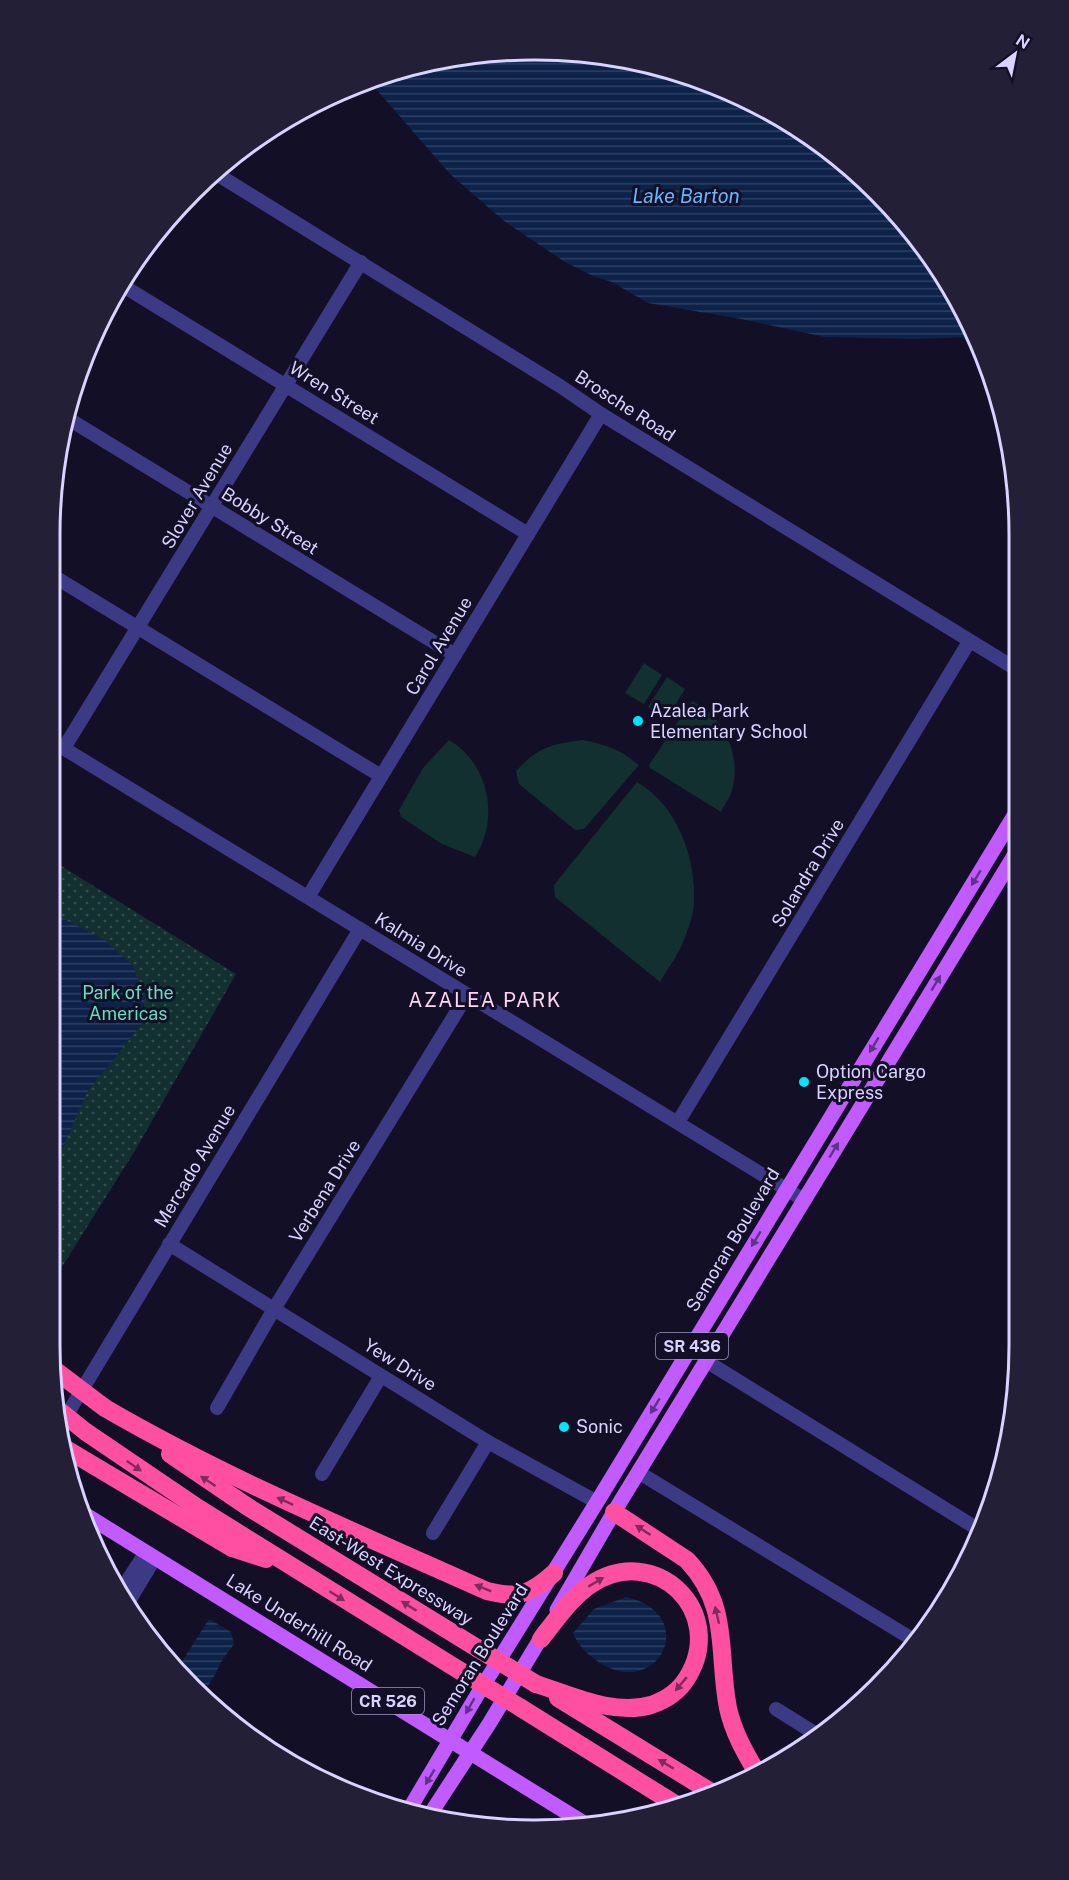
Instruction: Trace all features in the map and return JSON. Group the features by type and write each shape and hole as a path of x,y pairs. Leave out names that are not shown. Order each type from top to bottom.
{"highway":[{"name":"East-West Expressway","path":"61,1374 202,1478 705,1788"},
{"path":"105,1408 148,1433 282,1499 488,1591 504,1595 520,1595 540,1586 554,1573"},
{"path":"65,1416 181,1497 669,1800"},
{"path":"72,1452 232,1548 288,1565"},
{"path":"614,1512 687,1560 713,1596 721,1630 728,1708 742,1748 753,1766"},
{"path":"536,1684 608,1706 630,1708 651,1705 669,1697 683,1684 694,1665 700,1644 698,1625 691,1606 678,1589 664,1579 646,1572 627,1570 610,1574 590,1585 569,1604 541,1639"}],"main road":[{"name":"Semoran Boulevard","path":"412,1804 786,1189 1009,834"},
{"name":"SR 436","path":"433,1809 541,1639 638,1472 1009,864"},
{"name":"Yew Drive","path":"597,1502 614,1512"},
{"name":"Lake Underhill Road","path":"93,1519 577,1818"}],"street":[{"name":"Brosche Road","path":"223,178 1009,665"},
{"name":"Slover Avenue","path":"64,748 361,262"},
{"name":"Wren Street","path":"129,289 528,534"},
{"name":"Carol Avenue","path":"308,897 601,414"},
{"name":"Bobby Street","path":"74,422 454,655"},
{"path":"60,580 381,776"},
{"name":"Solandra Drive","path":"678,1122 969,642"},
{"name":"Kalmia Drive","path":"60,746 804,1200"},
{"name":"Mercado Avenue","path":"66,1417 360,929"},
{"name":"Verbena Drive","path":"217,1408 274,1309 467,995"},
{"name":"Yew Drive","path":"169,1244 488,1442 597,1502"},
{"path":"706,1361 973,1526"},
{"path":"322,1474 381,1376"},
{"path":"433,1533 488,1442"},
{"path":"638,1472 909,1637"},
{"path":"125,1585 151,1555"},
{"path":"132,1595 151,1555"},
{"path":"776,1708 811,1731"}],"green space":[{"path":"644,663 662,675 644,704 625,693"},
{"path":"667,677 685,689 667,719 648,707"},
{"path":"692,701 713,716 728,738 732,751 734,777 731,793 721,812 650,768 649,765"},
{"path":"449,740 463,750 473,763 486,793 487,826 483,842 475,857 442,844 401,817 399,810 423,768"},
{"path":"583,740 613,748 639,765 584,829 575,830 519,784 516,771 531,757 546,748"},
{"path":"637,782 663,804 673,818 687,850 694,885 694,906 688,929 680,949 660,982 555,897 554,885"},
{"name":"Park of the Americas","path":"60,865 236,974 136,1149 60,1270"}],"water":[{"name":"Lake Barton","path":"534,60 566,61 627,69 687,85 716,96 772,124 823,158 847,178 870,199 911,246 945,297 966,337 914,339 825,337 741,319 648,303 612,282 593,276 565,262 504,221 450,174 375,88 442,69 503,61"},
{"path":"60,917 105,940 133,966 145,997 141,1025 88,1091 60,1154"},
{"path":"626,1597 649,1606 662,1620 666,1635 663,1650 654,1663 640,1671 621,1671 600,1663 584,1650 573,1633 594,1609"},
{"path":"209,1619 231,1632 234,1644 207,1688 182,1662"}],"place":[{"name":"Azalea Park Elementary School","path":"638,721"},
{"name":"Option Cargo Express","path":"804,1082"},
{"name":"Sonic","path":"564,1427"}],"district":[{"name":"AZALEA PARK","path":"485,1000"}]}
